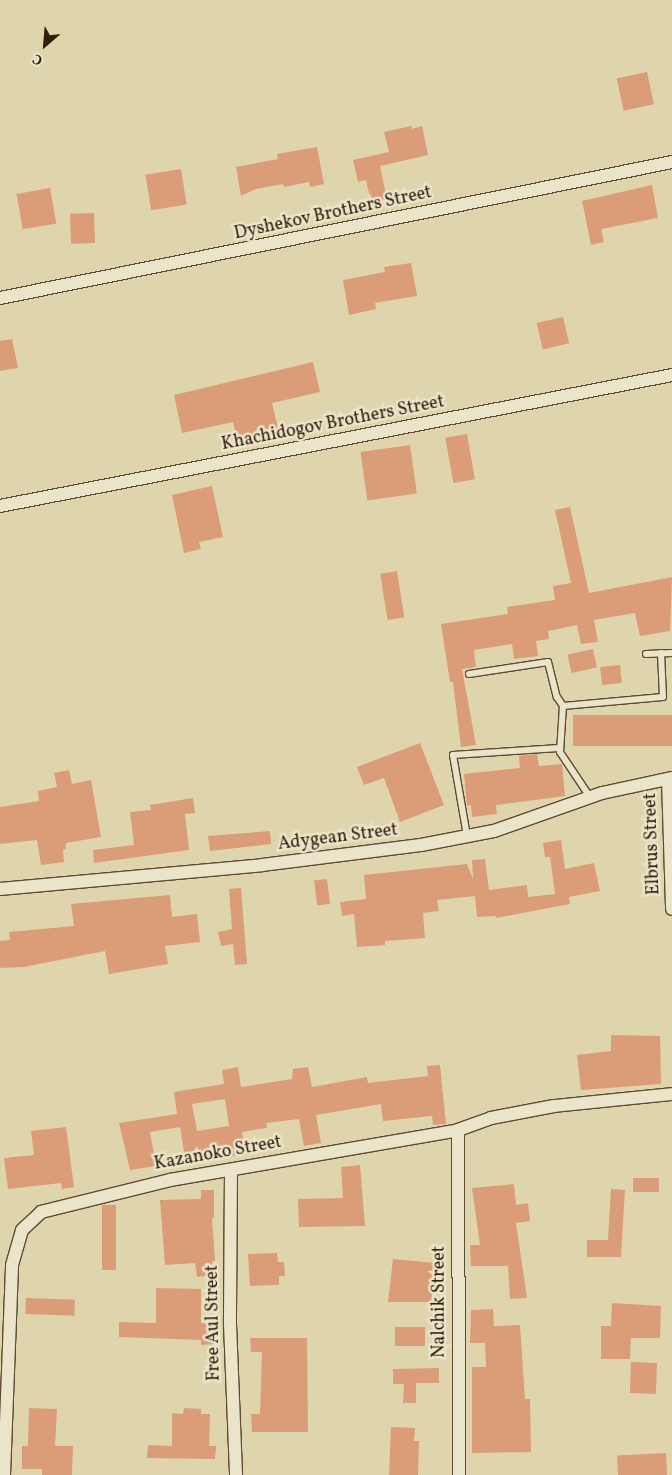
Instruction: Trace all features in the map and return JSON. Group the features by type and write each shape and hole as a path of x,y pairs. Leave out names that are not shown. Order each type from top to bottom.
{"street":[{"name":"Dyshekov Brothers Street","path":"0,298 672,162"},
{"name":"Khachidogov Brothers Street","path":"0,506 672,375"},
{"name":"Adygean Street","path":"0,890 262,866 368,853 494,830 590,798 670,778"},
{"name":"Elbrus Street","path":"670,778 672,909"},
{"name":"Kazanoko Street","path":"4,1475 12,1265 22,1230 42,1212 58,1205 170,1180 458,1130 491,1118 554,1106 672,1094"},
{"name":"Nalchik Street","path":"458,1130 459,1475"},
{"name":"Free Aul Street","path":"232,1170 230,1324 236,1475"}],"lane":[{"path":"563,706 663,697 661,653"},
{"path":"646,654 672,653"},
{"path":"470,674 548,662 563,706 559,748 590,798"},
{"path":"467,836 453,755 559,748"}],"building":[{"path":"647,72 654,104 624,111 617,78"},
{"path":"411,126 412,129 422,126 428,155 380,166 387,199 371,202 366,180 358,182 353,160 389,152 384,132"},
{"path":"317,147 324,184 310,187 309,182 284,187 283,184 256,189 241,196 236,167 278,159 277,154"},
{"path":"181,169 187,205 151,210 145,175"},
{"path":"652,185 658,218 601,229 604,242 591,245 582,201"},
{"path":"50,188 56,223 23,229 17,194"},
{"path":"94,213 95,243 71,244 70,214"},
{"path":"411,263 417,296 375,303 376,309 349,315 343,280 385,272 384,267"},
{"path":"563,317 569,343 543,349 537,323"},
{"path":"12,339 18,368 0,371 0,341"},
{"path":"313,362 320,392 272,403 279,433 237,441 233,422 182,433 174,395"},
{"path":"467,434 475,479 453,483 445,438"},
{"path":"410,445 417,494 367,500 360,452"},
{"path":"212,486 223,537 199,542 201,549 184,553 172,495"},
{"path":"570,507 589,593 672,577 670,631 640,636 635,613 594,620 598,642 581,644 577,625 548,631 549,639 536,641 538,656 514,659 512,644 474,650 476,667 462,669 476,745 461,747 453,682 450,682 441,624 508,614 507,607 555,600 553,586 571,583 555,510"},
{"path":"397,571 404,617 388,620 380,574"},
{"path":"593,649 597,668 572,673 568,654"},
{"path":"620,665 622,683 602,685 600,667"},
{"path":"573,715 672,715 672,746 573,746"},
{"path":"420,743 444,805 400,822 384,778 364,785 357,767"},
{"path":"537,754 539,766 562,764 565,796 496,805 497,814 472,817 471,805 467,806 464,774 520,768 519,756"},
{"path":"69,770 72,784 91,780 101,837 66,843 66,849 63,850 64,862 41,865 37,840 0,844 0,807 39,801 38,791 57,787 54,773"},
{"path":"193,798 195,813 185,814 189,850 94,863 93,850 134,845 130,812 151,810 150,805"},
{"path":"270,831 271,844 210,851 208,836"},
{"path":"561,840 565,869 594,863 600,891 569,897 570,904 496,918 496,916 477,917 475,896 437,900 439,911 423,913 425,938 385,941 385,945 357,947 354,914 342,916 340,902 366,899 364,875 467,864 473,879 472,860 485,859 489,890 527,885 528,897 555,894 550,857 545,857 543,843"},
{"path":"327,879 330,904 317,905 314,881"},
{"path":"241,888 247,964 235,965 233,944 221,946 218,932 232,929 229,889"},
{"path":"170,895 172,917 197,914 200,942 165,946 168,964 109,974 105,951 24,967 0,968 0,941 10,940 9,932 74,926 71,904"},
{"path":"611,1035 660,1036 661,1084 581,1090 577,1055 611,1051"},
{"path":"440,1065 446,1124 433,1125 432,1116 383,1121 381,1104 316,1115 321,1143 304,1146 299,1119 266,1123 267,1128 242,1132 245,1154 186,1164 180,1127 150,1132 156,1166 130,1170 119,1123 177,1114 174,1092 224,1084 222,1070 238,1067 241,1087 292,1079 293,1069 308,1067 312,1087 367,1077 368,1083 428,1076 427,1066","holes":["225,1099 229,1126 197,1131 192,1104"]},
{"path":"66,1127 74,1187 62,1189 61,1183 8,1189 4,1158 34,1155 31,1131"},
{"path":"360,1165 365,1226 299,1227 298,1199 343,1198 341,1167"},
{"path":"633,1178 659,1178 659,1192 633,1192"},
{"path":"514,1184 516,1205 528,1203 530,1221 516,1223 527,1298 510,1299 508,1266 471,1266 470,1245 480,1245 472,1188"},
{"path":"611,1189 625,1190 621,1257 587,1257 587,1240 608,1240"},
{"path":"201,1190 214,1190 214,1217 212,1218 215,1261 212,1261 214,1275 197,1277 195,1263 165,1265 160,1200 201,1199"},
{"path":"102,1205 116,1205 116,1270 102,1270"},
{"path":"277,1253 278,1262 284,1262 285,1276 279,1276 279,1285 250,1286 248,1254"},
{"path":"393,1259 436,1263 431,1302 388,1302"},
{"path":"156,1288 201,1289 201,1323 214,1323 214,1344 201,1345 201,1340 119,1337 119,1322 156,1323"},
{"path":"26,1298 75,1300 74,1316 25,1314"},
{"path":"612,1303 661,1306 660,1338 631,1338 630,1359 601,1359 601,1326 611,1326"},
{"path":"493,1309 494,1326 520,1325 525,1399 530,1399 531,1452 472,1453 472,1367 486,1367 485,1343 470,1343 471,1310"},
{"path":"395,1327 425,1327 425,1346 395,1346"},
{"path":"250,1338 307,1338 308,1432 252,1432 251,1414 260,1414 262,1352 251,1352"},
{"path":"631,1362 657,1363 656,1394 630,1393"},
{"path":"439,1368 439,1383 416,1383 416,1403 403,1403 404,1384 393,1384 393,1369"},
{"path":"29,1408 57,1409 55,1446 73,1446 72,1475 42,1475 42,1469 22,1469 22,1446 28,1446"},
{"path":"184,1408 201,1409 201,1414 210,1414 209,1446 216,1446 215,1459 147,1458 148,1445 172,1446 172,1413 183,1414"},
{"path":"391,1427 415,1428 414,1441 419,1441 418,1475 389,1475"},
{"path":"666,1453 667,1475 618,1475 617,1456"}]}
